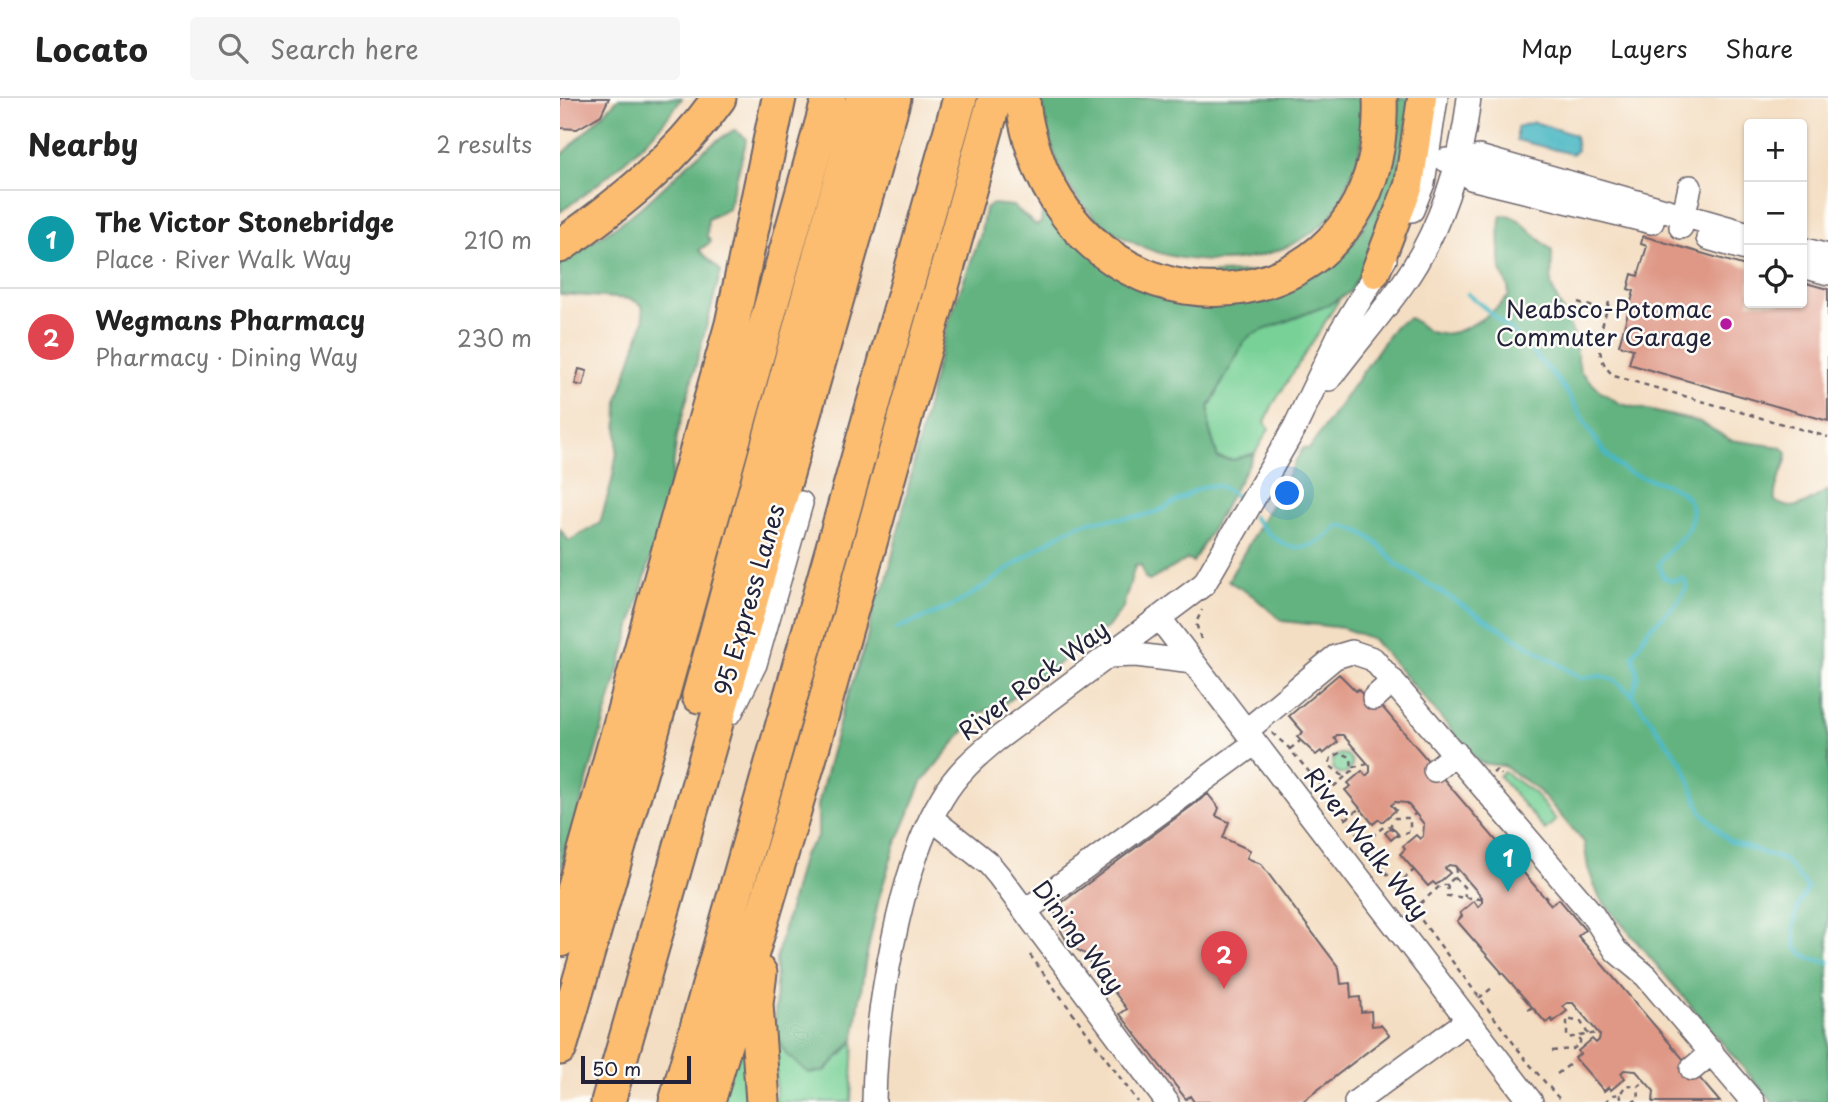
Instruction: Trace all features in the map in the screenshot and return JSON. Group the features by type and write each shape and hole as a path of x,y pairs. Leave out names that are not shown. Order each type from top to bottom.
{"highway":[{"path":"560,246 649,178 679,148 719,98"},
{"path":"560,940 732,324 779,98"},
{"path":"560,1048 647,750 829,98"},
{"path":"701,766 690,728 863,98"},
{"name":"95 Express Lanes","path":"608,1102 701,766 894,98"},
{"path":"676,1102 960,98"},
{"path":"708,1102 790,824 995,98"},
{"path":"1023,98 1027,131 1048,184 1064,209 1087,236 1107,252 1153,278 1179,286 1224,289 1254,285 1296,269 1333,243 1347,226 1360,207 1374,169 1380,98"},
{"path":"763,1102 758,1042 759,979 790,824"}],"main road":[{"path":"1375,273 1409,185 1422,98"}],"street":[{"name":"River Rock Way","path":"874,1102 884,991 912,873 931,818 963,767 1160,618 1203,592 1295,427 1341,331 1418,197 1429,156 1436,98"},
{"name":"River Rock Way","path":"1295,427 1404,283 1430,236 1457,163 1469,98"},
{"path":"1429,156 1457,163 1471,178 1681,223 1744,233"},
{"path":"1681,223 1690,187"},
{"path":"1681,223 1744,248"},
{"path":"1807,250 1828,256"},
{"path":"1807,267 1828,273"},
{"path":"701,766 755,664 801,503"},
{"path":"1109,656 1193,652 1182,626 1203,592"},
{"name":"River Walk Way","path":"1160,618 1193,652 1467,1021 1531,1102"},
{"path":"1025,911 1257,736 1340,654 1352,652 1368,656 1456,753 1592,914 1609,957 1646,976 1753,1102"},
{"path":"1374,698 1393,681"},
{"path":"1435,770 1456,753"},
{"name":"Dining Way","path":"931,818 989,864 1167,1102"},
{"path":"1365,1099 1467,1021"},
{"path":"1692,1069 1712,1052"}],"path":[{"path":"1578,302 1606,312"},
{"path":"1609,302 1599,349 1604,365 1614,376 1828,437"},
{"path":"1193,652 1203,592"},
{"path":"1257,736 1275,734 1290,749 1346,819 1539,1077 1562,1102"},
{"path":"1290,749 1300,741"},
{"path":"1326,793 1343,776 1350,773 1352,759 1346,753 1333,756 1330,767 1343,776"},
{"path":"1353,766 1368,764"},
{"path":"1346,819 1360,807"},
{"path":"1364,843 1382,828 1390,826 1395,818 1410,818 1415,814"},
{"path":"1390,826 1395,836 1410,831 1410,818"},
{"path":"1457,868 1448,885 1447,896 1482,899"},
{"path":"1396,886 1414,870"},
{"path":"1454,878 1464,887 1465,897"},
{"path":"1413,911 1441,885 1448,885"},
{"path":"1030,955 1138,1102"},
{"path":"1479,999 1492,988"},
{"path":"1528,1010 1532,1007"},
{"path":"1583,1016 1578,1020 1566,1019 1566,1038 1580,1038 1598,1033"},
{"path":"1578,1020 1588,1034"},
{"path":"1552,1051 1573,1049 1580,1044 1580,1038"},
{"path":"1557,1074 1573,1062"},
{"path":"1622,1102 1620,1094 1626,1085 1638,1086 1645,1081"},
{"path":"1632,1102 1639,1099 1638,1086"},
{"path":"1605,1102 1613,1095 1620,1094"}],"green space":[{"path":"619,98 682,98 657,129 626,160 560,212 560,157"},
{"path":"1041,98 1361,98 1364,131 1348,184 1321,226 1291,245 1257,256 1221,261 1185,259 1150,250 1117,234 1090,212 1068,184 1058,163"},
{"path":"1398,98 1412,98 1390,220 1350,292 1328,305 1251,335 1244,342 1209,407 1209,428 1218,458 1233,460 1255,453 1193,562 1188,559 1149,581 1145,578 1141,565 1135,566 1123,607 1108,627 1005,703 978,714 922,782 895,846 879,898 865,963 854,1040 825,1071 809,1073 787,1055 775,1035 776,959 803,855 818,837 818,805 842,712 865,646 875,602 886,584 934,375 948,323 980,237 985,209 993,204 1013,206 1036,225 1041,223 1042,213 1046,211 1121,276 1318,270 1337,259 1367,221 1387,171 1397,120"},
{"path":"735,130 746,138 728,209 708,219 707,236 711,242 699,250 721,271 677,436 670,490 560,876 560,529 569,541 600,523 617,452 618,400 644,320 642,305 631,299 560,294 560,262 625,219 699,154"},
{"path":"1508,215 1519,220 1552,251 1551,286 1574,335 1580,371 1601,392 1621,404 1700,422 1731,440 1781,447 1787,452 1776,488 1775,501 1782,505 1789,507 1809,502 1828,490 1828,1102 1772,1102 1599,897 1588,868 1584,842 1539,791 1504,766 1480,763 1373,639 1343,628 1282,621 1253,596 1228,581 1303,448 1309,449 1395,326 1409,318 1428,331 1438,334 1461,330 1483,318 1508,297 1508,286 1501,269 1499,233 1501,216"},
{"path":"1342,295 1272,406 1265,422 1269,429 1255,453 1233,460 1218,458 1209,428 1209,407 1244,342 1250,335 1328,305"},
{"path":"1342,754 1349,757 1352,764 1349,771 1342,774 1335,771 1332,764 1335,757"},
{"path":"1504,772 1534,793 1556,820 1545,830 1499,776"},
{"path":"748,993 753,1102 718,1102"},
{"path":"775,1035 787,1055 809,1073 842,1055 854,1040 851,1102 776,1102"}],"water":[{"path":"1534,122 1575,135 1577,150 1572,154 1517,140 1517,127"}],"building":[{"path":"560,98 609,98 601,115 577,129 560,128"},
{"name":"Neabsco-Potomac Commuter Garage","path":"1643,236 1744,266 1744,308 1807,308 1807,283 1828,289 1828,421 1629,364 1633,349 1619,345 1634,291 1628,289 1632,274 1638,276 1647,246 1641,244"},
{"path":"579,369 587,371 583,386 575,384"},
{"path":"1339,674 1356,691 1358,689 1362,694 1367,689 1551,905 1559,899 1585,930 1578,936 1720,1102 1653,1102 1654,1091 1636,1071 1624,1070 1621,1073 1625,1078 1611,1090 1609,1087 1604,1091 1575,1058 1580,1054 1578,1051 1592,1039 1596,1043 1600,1035 1573,1003 1567,1003 1563,1006 1567,1011 1553,1022 1551,1019 1546,1023 1457,921 1462,916 1460,913 1474,901 1478,907 1482,903 1482,897 1455,866 1449,865 1445,868 1450,873 1436,885 1433,882 1428,886 1400,854 1405,849 1403,846 1416,835 1420,839 1423,836 1424,824 1407,803 1395,802 1391,805 1396,810 1382,822 1379,819 1373,824 1345,790 1351,786 1348,783 1362,771 1366,776 1370,772 1370,766 1343,735 1337,735 1334,738 1338,742 1323,754 1321,751 1316,755 1297,737 1303,732 1289,716"},
{"path":"1208,794 1219,808 1216,816 1229,822 1223,838 1250,850 1247,858 1261,864 1339,968 1341,984 1350,983 1351,998 1360,997 1361,1012 1371,1011 1372,1026 1381,1025 1389,1035 1302,1102 1194,1102 1190,1096 1186,1099 1120,1014 1127,1009 1100,973 1097,975 1085,954 1069,945 1061,931 1060,920 1052,910"},
{"path":"1392,827 1398,834 1391,840 1385,833"}],"waterway":[{"path":"1468,294 1516,336 1549,371 1568,394 1596,440 1613,461 1631,473 1681,492 1691,507 1690,526 1659,564 1663,577 1673,581 1683,578 1687,586 1678,602 1647,631 1633,656 1638,676 1632,695"},
{"path":"896,629 965,599 1046,543 1082,524 1146,515 1200,488 1210,486 1220,487 1243,504"},
{"path":"1253,517 1273,537 1293,547 1314,544 1338,526 1364,534 1379,545 1397,565 1581,678 1600,676 1615,680 1632,695 1684,766 1701,811 1729,841 1784,860 1808,888 1795,916 1796,948 1809,958 1828,962"}],"place":[{"name":"Neabsco-Potomac Commuter Garage","path":"1726,324"},
{"name":"The Victor Stonebridge","path":"1508,892"},
{"name":"Wegmans Pharmacy","path":"1224,989"}]}
